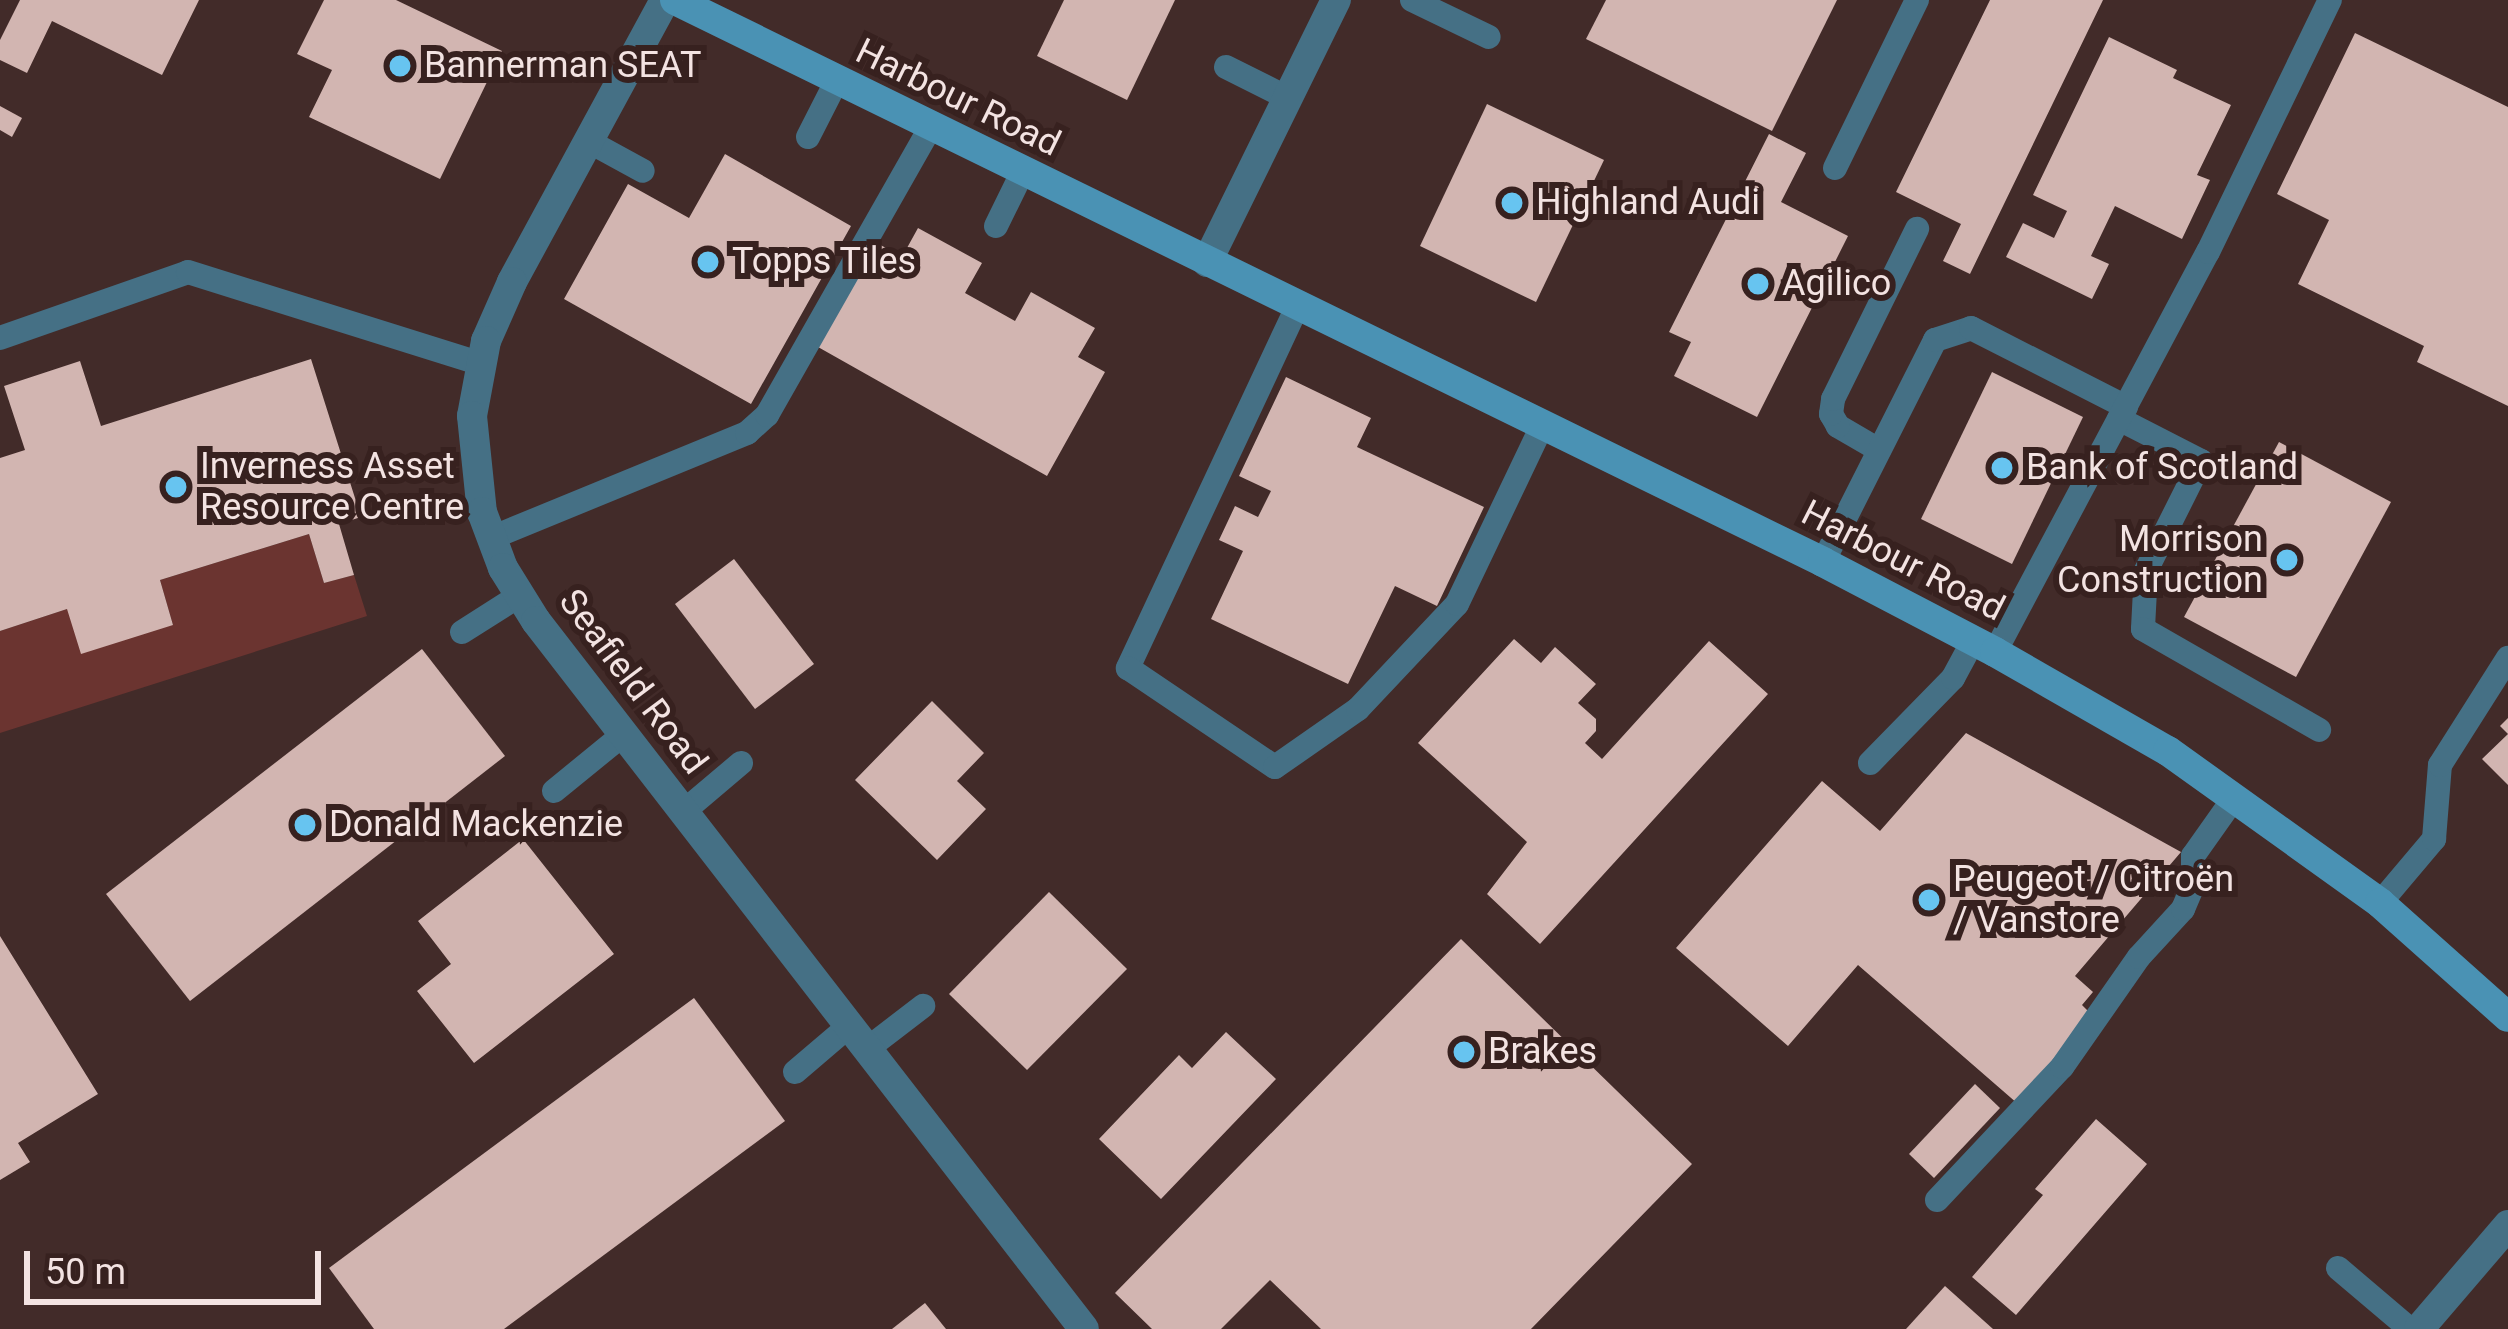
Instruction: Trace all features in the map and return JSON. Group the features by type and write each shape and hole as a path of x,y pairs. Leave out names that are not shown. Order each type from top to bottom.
{"street":[{"name":"Seafield Road","path":"665,0 512,282 481,364 472,416 474,464 491,538 520,595 623,734 1084,1329"},
{"path":"1208,262 1336,0"},
{"name":"Harbour Road","path":"696,5 836,82 1543,424 1984,647 2168,751 2380,903 2508,1017"},
{"path":"2415,1329 2508,1225"}],"lane":[{"path":"1412,0 1489,37"},
{"path":"1834,168 1917,0"},
{"path":"1870,764 1984,647 2122,413 2208,252 2330,0"},
{"path":"1226,67 1288,98"},
{"path":"808,137 836,82"},
{"path":"491,538 747,433 767,415 930,128"},
{"path":"590,142 643,171"},
{"path":"996,226 1022,173"},
{"path":"1879,450 1838,426 1831,414 1833,399 1916,229"},
{"path":"0,338 188,272 481,364"},
{"path":"1297,307 1128,668 1275,767 1358,710 1456,604 1543,424"},
{"path":"1823,562 1935,340 1971,328 2201,461 2146,571 2143,629 2319,730"},
{"path":"462,632 520,595"},
{"path":"2380,903 2434,838 2440,765 2508,658"},
{"path":"554,791 623,734"},
{"path":"683,812 741,763"},
{"path":"1937,1200 2062,1067 2139,956 2183,909 2193,886 2193,856 2234,798"},
{"path":"795,1072 923,1006"},
{"path":"2338,1268 2415,1329"}],"shaded area":[{"path":"309,534 324,583 354,575 367,616 0,733 0,631 67,609 173,625 160,580"}],"building":[{"path":"20,0 199,0 162,75 52,21 27,73 0,60 0,40"},
{"path":"324,0 396,0 502,51 440,179 309,117 332,70 297,54"},
{"path":"1064,0 1175,0 1127,100 1037,56"},
{"path":"1606,0 1837,0 1772,131 1586,39"},
{"path":"1990,0 2103,0 1970,274 1943,261 1961,224 1896,192"},
{"path":"2355,33 2508,107 2508,406 2417,362 2424,346 2298,284 2329,220 2277,194"},
{"path":"2109,37 2177,70 2173,78 2231,105 2197,175 2210,180 2182,239 2115,206 2091,256 2109,264 2092,299 2006,257 2023,223 2054,238 2067,211 2033,195"},
{"name":"Highland Audi","path":"1487,104 1604,160 1536,302 1420,246"},
{"path":"0,106 22,118 12,137 0,130"},
{"name":"Agilico","path":"1769,134 1806,153 1781,202 1848,236 1757,417 1674,376 1691,342 1669,332"},
{"name":"Topps Tiles","path":"725,154 851,226 751,404 564,299 628,184 689,218"},
{"path":"918,228 982,263 965,293 1015,321 1031,292 1095,328 1078,357 1105,372 1047,476 818,347 877,243 902,257"},
{"name":"Inverness Asset Resource Centre","path":"311,359 361,517 339,524 354,575 324,583 309,534 160,580 173,625 81,654 67,609 0,631 0,458 25,450 4,386 80,361 101,426"},
{"name":"Bank of Scotland","path":"1992,372 2083,417 2012,564 1921,519"},
{"path":"1286,377 1371,418 1357,447 1484,507 1437,606 1395,586 1348,684 1211,619 1243,551 1219,540 1235,506 1258,517 1271,491 1239,476"},
{"name":"Morrison Construction","path":"2279,442 2391,502 2296,677 2184,617"},
{"path":"734,559 814,664 755,709 675,604"},
{"path":"1514,639 1541,663 1555,647 1596,684 1578,703 1596,719 1596,731 1585,743 1602,759 1709,641 1768,694 1540,944 1487,894 1527,842 1418,743"},
{"name":"Donald Mackenzie","path":"422,649 505,756 190,1001 106,894"},
{"path":"932,701 984,753 957,781 986,809 937,860 855,780"},
{"name":"Peugeot / Citroën / Vanstore","path":"1966,733 2181,852 2075,976 2093,992 2082,1005 2094,1017 2018,1104 1858,965 1788,1046 1676,948 1822,781 1880,831"},
{"path":"2508,734 2508,785 2482,759"},
{"path":"523,839 614,954 474,1063 417,991 451,964 418,921"},
{"path":"1049,892 1127,969 1027,1070 949,994"},
{"path":"0,936 98,1094 18,1143 30,1162 0,1180"},
{"name":"Brakes","path":"1461,939 1692,1164 1531,1329 1321,1329 1270,1280 1221,1329 1152,1329 1115,1293"},
{"path":"694,998 785,1121 504,1329 374,1329 329,1268"},
{"path":"1226,1032 1276,1079 1161,1199 1099,1139 1179,1055 1192,1068"},
{"path":"1975,1084 2000,1108 1934,1178 1909,1154"},
{"path":"2096,1119 2147,1164 2016,1315 1972,1277 2043,1195 2035,1189"},
{"path":"1945,1286 1993,1329 1906,1329"},
{"path":"925,1303 946,1329 892,1329"}],"place":[{"name":"Bannerman SEAT","path":"400,66"},
{"name":"Highland Audi","path":"1512,203"},
{"name":"Topps Tiles","path":"708,262"},
{"name":"Agilico","path":"1758,284"},
{"name":"Bank of Scotland","path":"2002,468"},
{"name":"Inverness Asset Resource Centre","path":"176,487"},
{"name":"Morrison Construction","path":"2287,560"},
{"name":"Donald Mackenzie","path":"305,825"},
{"name":"Peugeot / Citroën / Vanstore","path":"1929,900"},
{"name":"Brakes","path":"1464,1052"}]}
